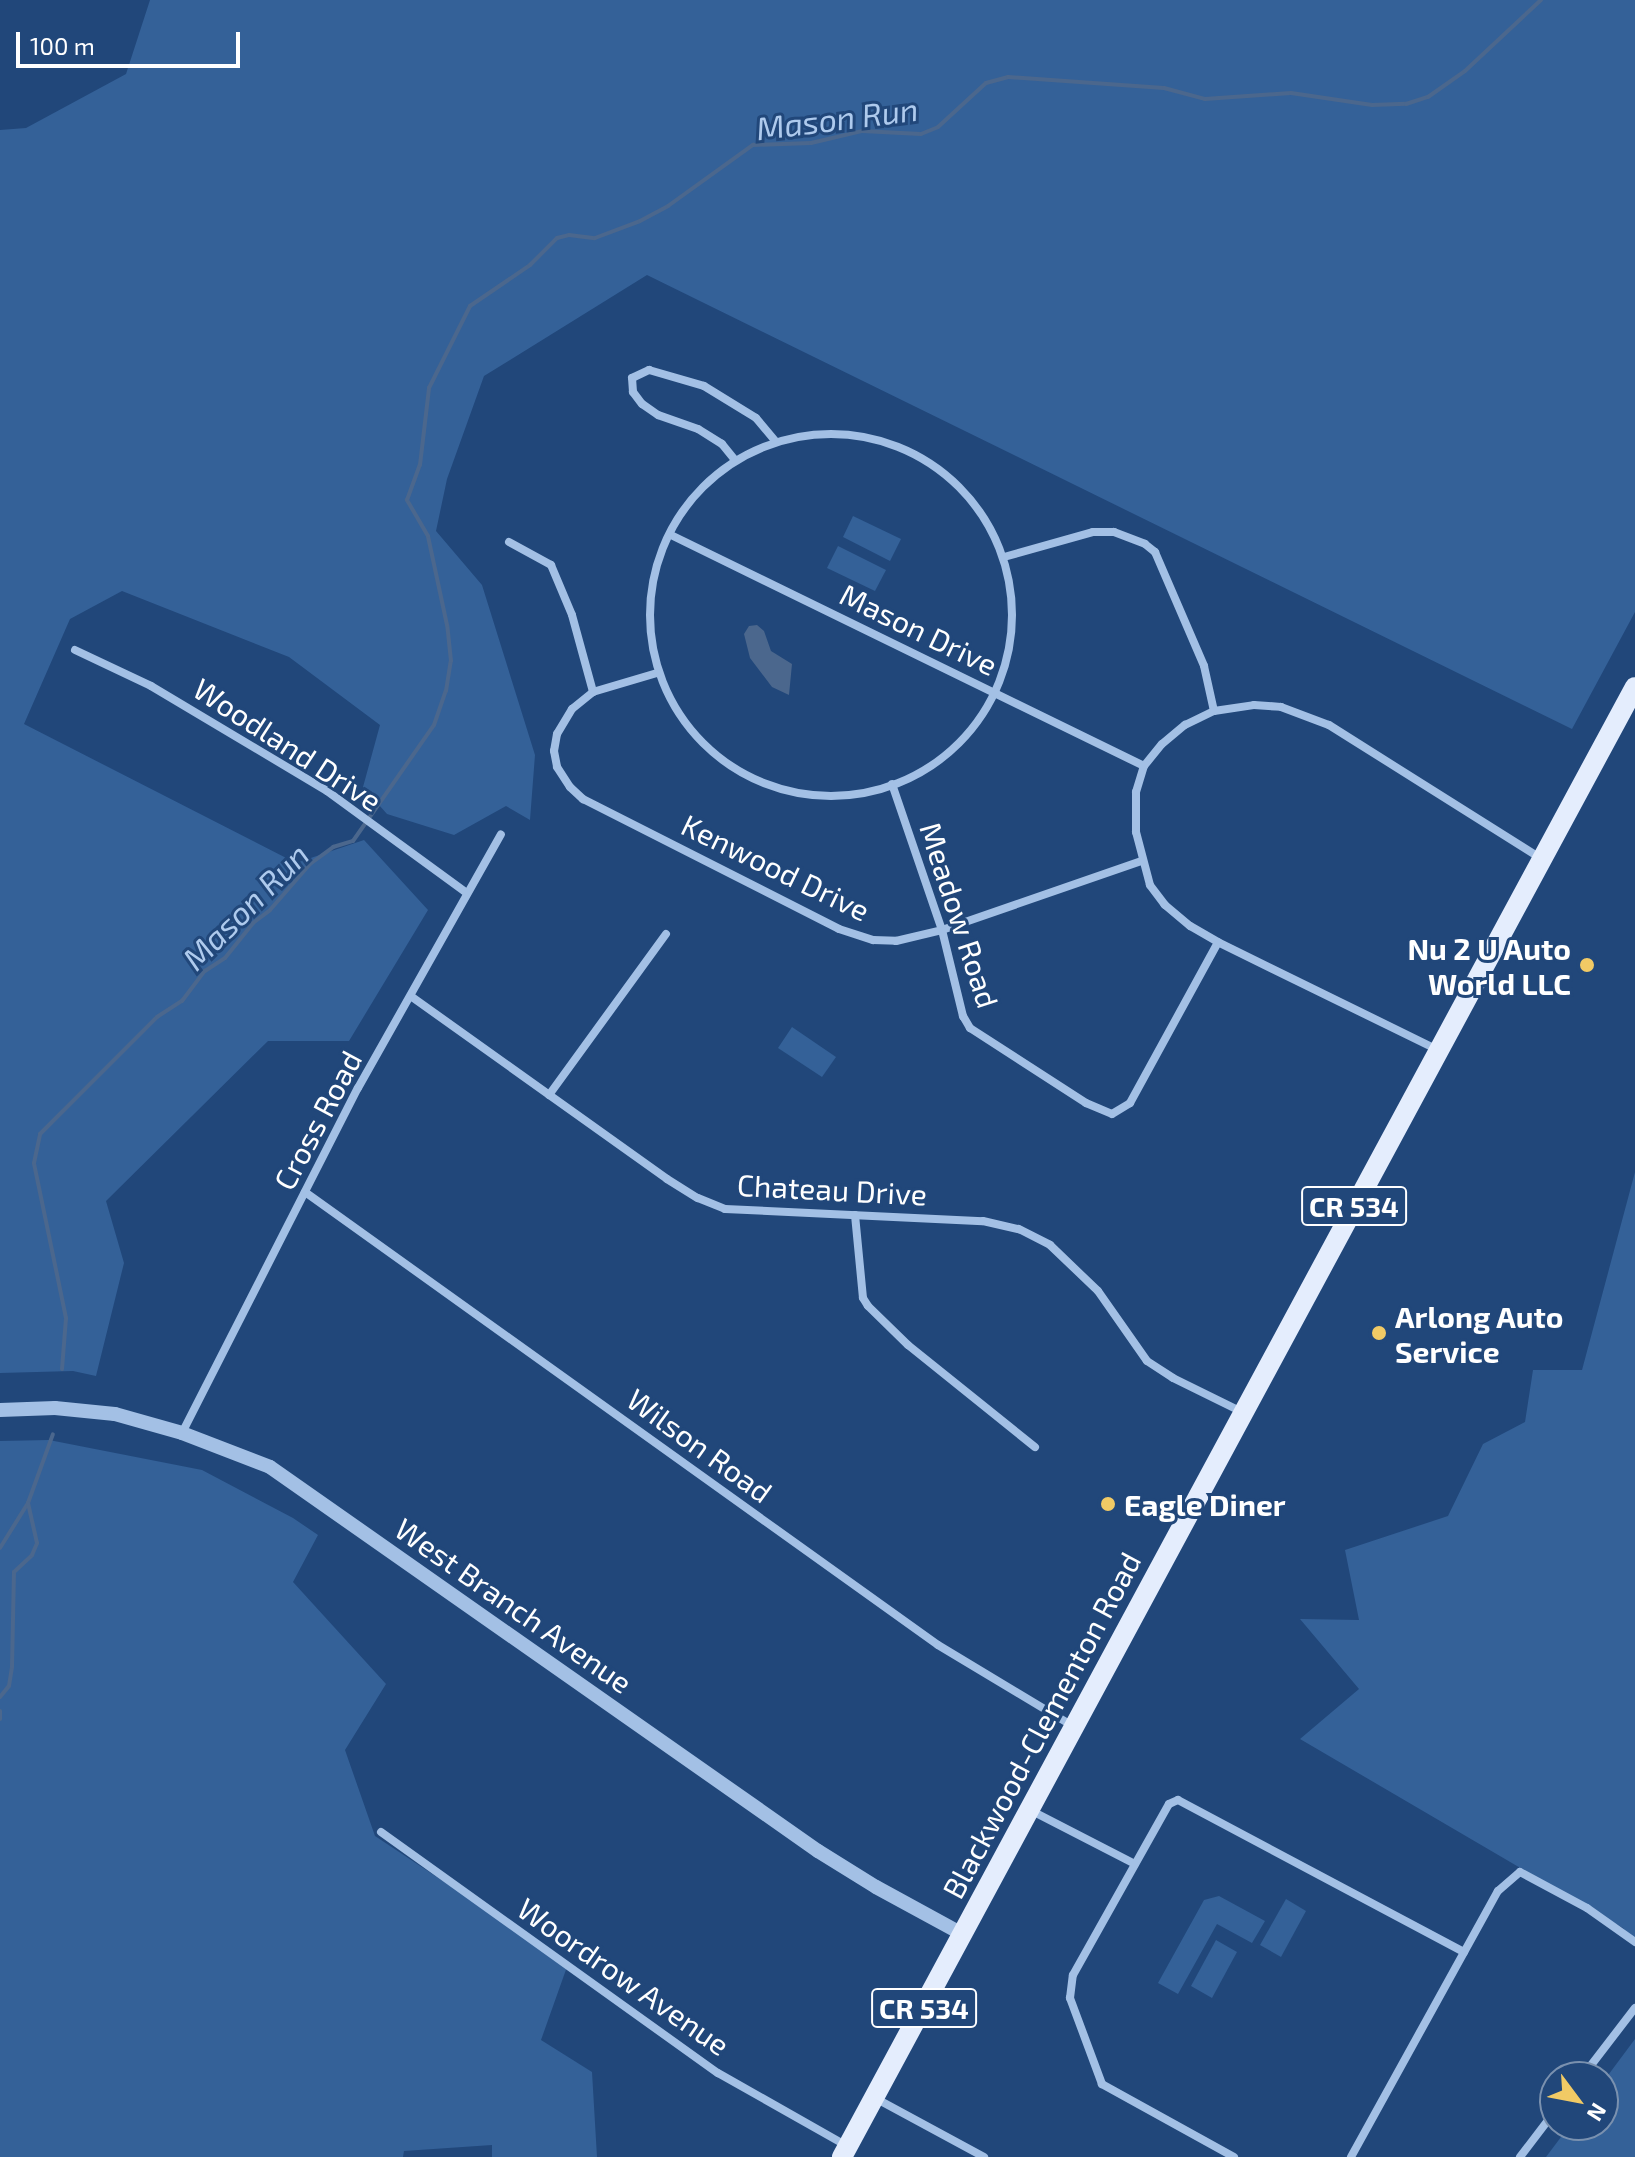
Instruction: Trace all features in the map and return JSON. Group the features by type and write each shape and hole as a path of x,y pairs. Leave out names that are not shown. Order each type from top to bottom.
{"main road":[{"name":"Blackwood-Clementon Road","path":"845,2152 1635,687"}],"street":[{"path":"735,460 722,444 698,429 658,415 642,404 633,392 632,378 649,370 704,386 756,418 775,441"},
{"path":"842,434 896,445 931,463 966,494 989,523 1004,557 1011,605 1008,649 998,693 971,731 939,760 892,784 859,793 826,796 776,788 749,775 698,739 662,690 648,613 651,579 661,554 699,488 722,467 775,441 842,434"},
{"path":"1004,557 1093,532 1114,532 1145,544 1155,552 1204,666 1214,711"},
{"name":"Mason Drive","path":"673,536 1144,766"},
{"path":"509,542 551,565 572,615 593,692"},
{"name":"Woodland Drive","path":"75,650 151,686 327,791 467,893"},
{"name":"Kenwood Drive","path":"657,673 593,692 572,709 557,734 554,751 557,767 583,799 839,929 873,940 896,941 942,930 1141,861"},
{"path":"1438,1050 1218,942 1190,926 1165,905 1150,885 1141,861 1136,832 1136,792 1144,766 1173,735 1214,711 1254,705 1281,707 1329,725 1541,858"},
{"name":"Meadow Road","path":"892,784 942,930 963,1016 970,1028 1086,1103 1112,1114 1130,1103 1218,942"},
{"name":"Cross Road","path":"182,1433 358,1088 412,997 501,834"},
{"path":"549,1095 666,934"},
{"name":"Chateau Drive","path":"412,997 667,1179 698,1198 725,1209 983,1221 1019,1229 1050,1245 1098,1291 1147,1361 1173,1378 1243,1412"},
{"name":"Wilson Road","path":"305,1192 938,1645 1073,1727"},
{"path":"855,1215 863,1298 868,1306 908,1345 1035,1447"},
{"name":"West Branch Avenue","path":"0,1410 80,1409 140,1419 270,1467 818,1851 964,1935"},
{"path":"1234,2157 1102,2084 1070,1998 1073,1975 1169,1804 1178,1800 1464,1952"},
{"path":"1029,1809 1135,1864"},
{"name":"Woordrow Avenue","path":"381,1832 718,2073 845,2152"},
{"path":"1351,2157 1498,1891 1520,1872 1587,1908 1635,1942"},
{"path":"1594,2061 1635,2008"},
{"path":"874,2097 984,2157"},
{"path":"1520,2157 1539,2132"}],"shaded area":[{"path":"150,0 1635,0 1635,612 1572,729 647,275 484,376 447,479 436,531 482,585 535,755 530,820 506,806 454,835 387,814 363,787 380,725 289,657 122,591 70,619 24,724 296,863 364,840 428,910 349,1041 268,1041 106,1201 124,1263 96,1376 73,1371 0,1373 0,130 26,128 126,74"},
{"path":"853,516 901,539 890,561 843,537"},
{"path":"838,546 886,570 875,591 827,568"},
{"path":"757,625 764,631 771,651 792,664 789,695 772,687 750,658 744,634 749,626"},
{"path":"792,1027 836,1057 822,1077 778,1048"},
{"path":"1635,1172 1635,1942 1623,1928 1300,1739 1359,1689 1300,1619 1359,1620 1345,1550 1448,1516 1483,1444 1525,1422 1533,1370 1582,1370"},
{"path":"49,1440 202,1470 293,1518 318,1535 293,1582 386,1684 345,1750 375,1836 568,1964 541,2040 592,2072 597,2157 492,2157 492,2145 404,2151 403,2157 0,2157 0,1441"},
{"path":"1219,1896 1265,1921 1252,1943 1217,1924 1178,1994 1158,1983 1204,1900"},
{"path":"1286,1899 1306,1911 1281,1957 1260,1945"},
{"path":"1216,1940 1237,1952 1212,1998 1191,1986"},
{"path":"1635,2039 1635,2157 1546,2157 1558,2141 1619,2141 1619,2061"}],"waterway":[{"name":"Mason Run","path":"62,1369 66,1318 34,1163 40,1134 157,1017 182,1001 205,971 225,958 253,923 270,910 310,864 333,847 353,841 434,725 446,691 451,661 447,625 428,536 407,500 420,465 429,388 470,306 530,265 557,238 569,235 595,238 640,221 668,206 753,145 811,143 862,131 921,134 938,127 986,83 1008,77 1164,88 1205,99 1291,93 1372,105 1406,104 1428,97 1465,71 1541,0"},
{"name":"Mason Run","path":"0,1548 28,1503 53,1434"},
{"path":"0,1697 9,1686 12,1667 14,1572 32,1555 37,1543 28,1503"},
{"path":"0,1711 0,1719"}],"place":[{"name":"Nu 2 U Auto World LLC","path":"1587,965"},
{"name":"Arlong Auto Service","path":"1379,1333"},
{"name":"Eagle Diner","path":"1108,1504"}]}
